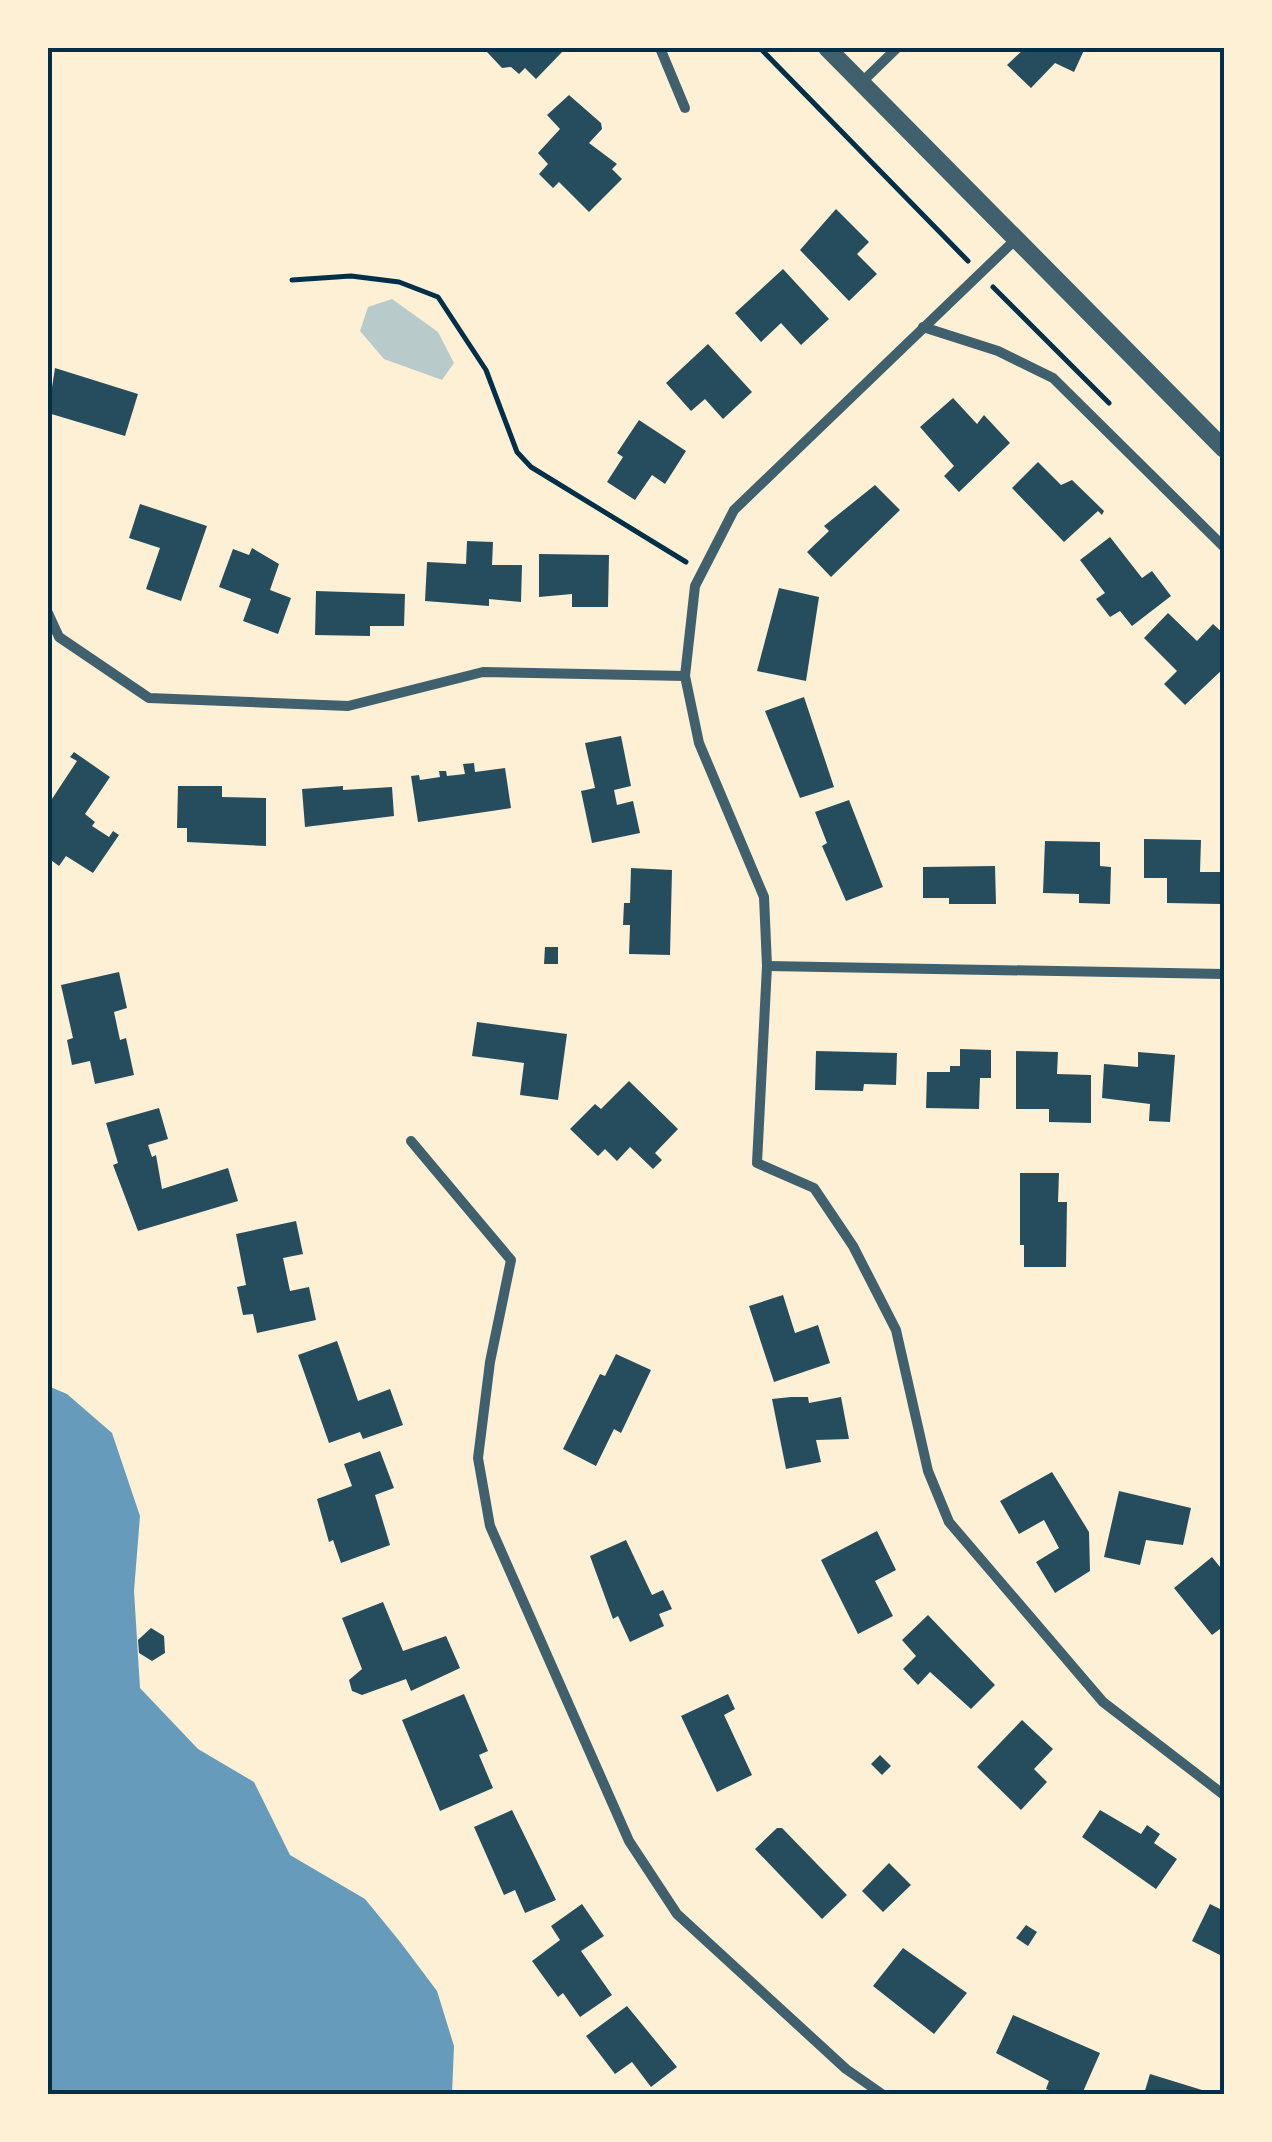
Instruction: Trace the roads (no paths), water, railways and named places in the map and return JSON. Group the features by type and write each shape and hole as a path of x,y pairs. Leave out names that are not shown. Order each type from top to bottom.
{"street":[{"path":"660,48 685,108"},
{"path":"827,48 1224,450"},
{"path":"862,82 897,48"},
{"path":"1016,239 734,510 695,586 685,676 700,743 764,896 766,966 758,1163 814,1188 853,1246 896,1330 928,1471 949,1522 1103,1702 1224,1794"},
{"path":"923,327 998,351 1053,378 1224,547"},
{"path":"48,613 59,637 148,698 348,706 483,672 685,676"},
{"path":"766,966 1224,974"},
{"path":"411,1141 511,1260 490,1362 478,1458 490,1526 629,1840 677,1914 846,2069 882,2094"}],"water":[{"path":"48,1386 67,1394 112,1433 140,1516 134,1591 140,1688 198,1749 254,1782 290,1855 365,1899 401,1943 437,1991 454,2046 452,2094 48,2094"}]}
